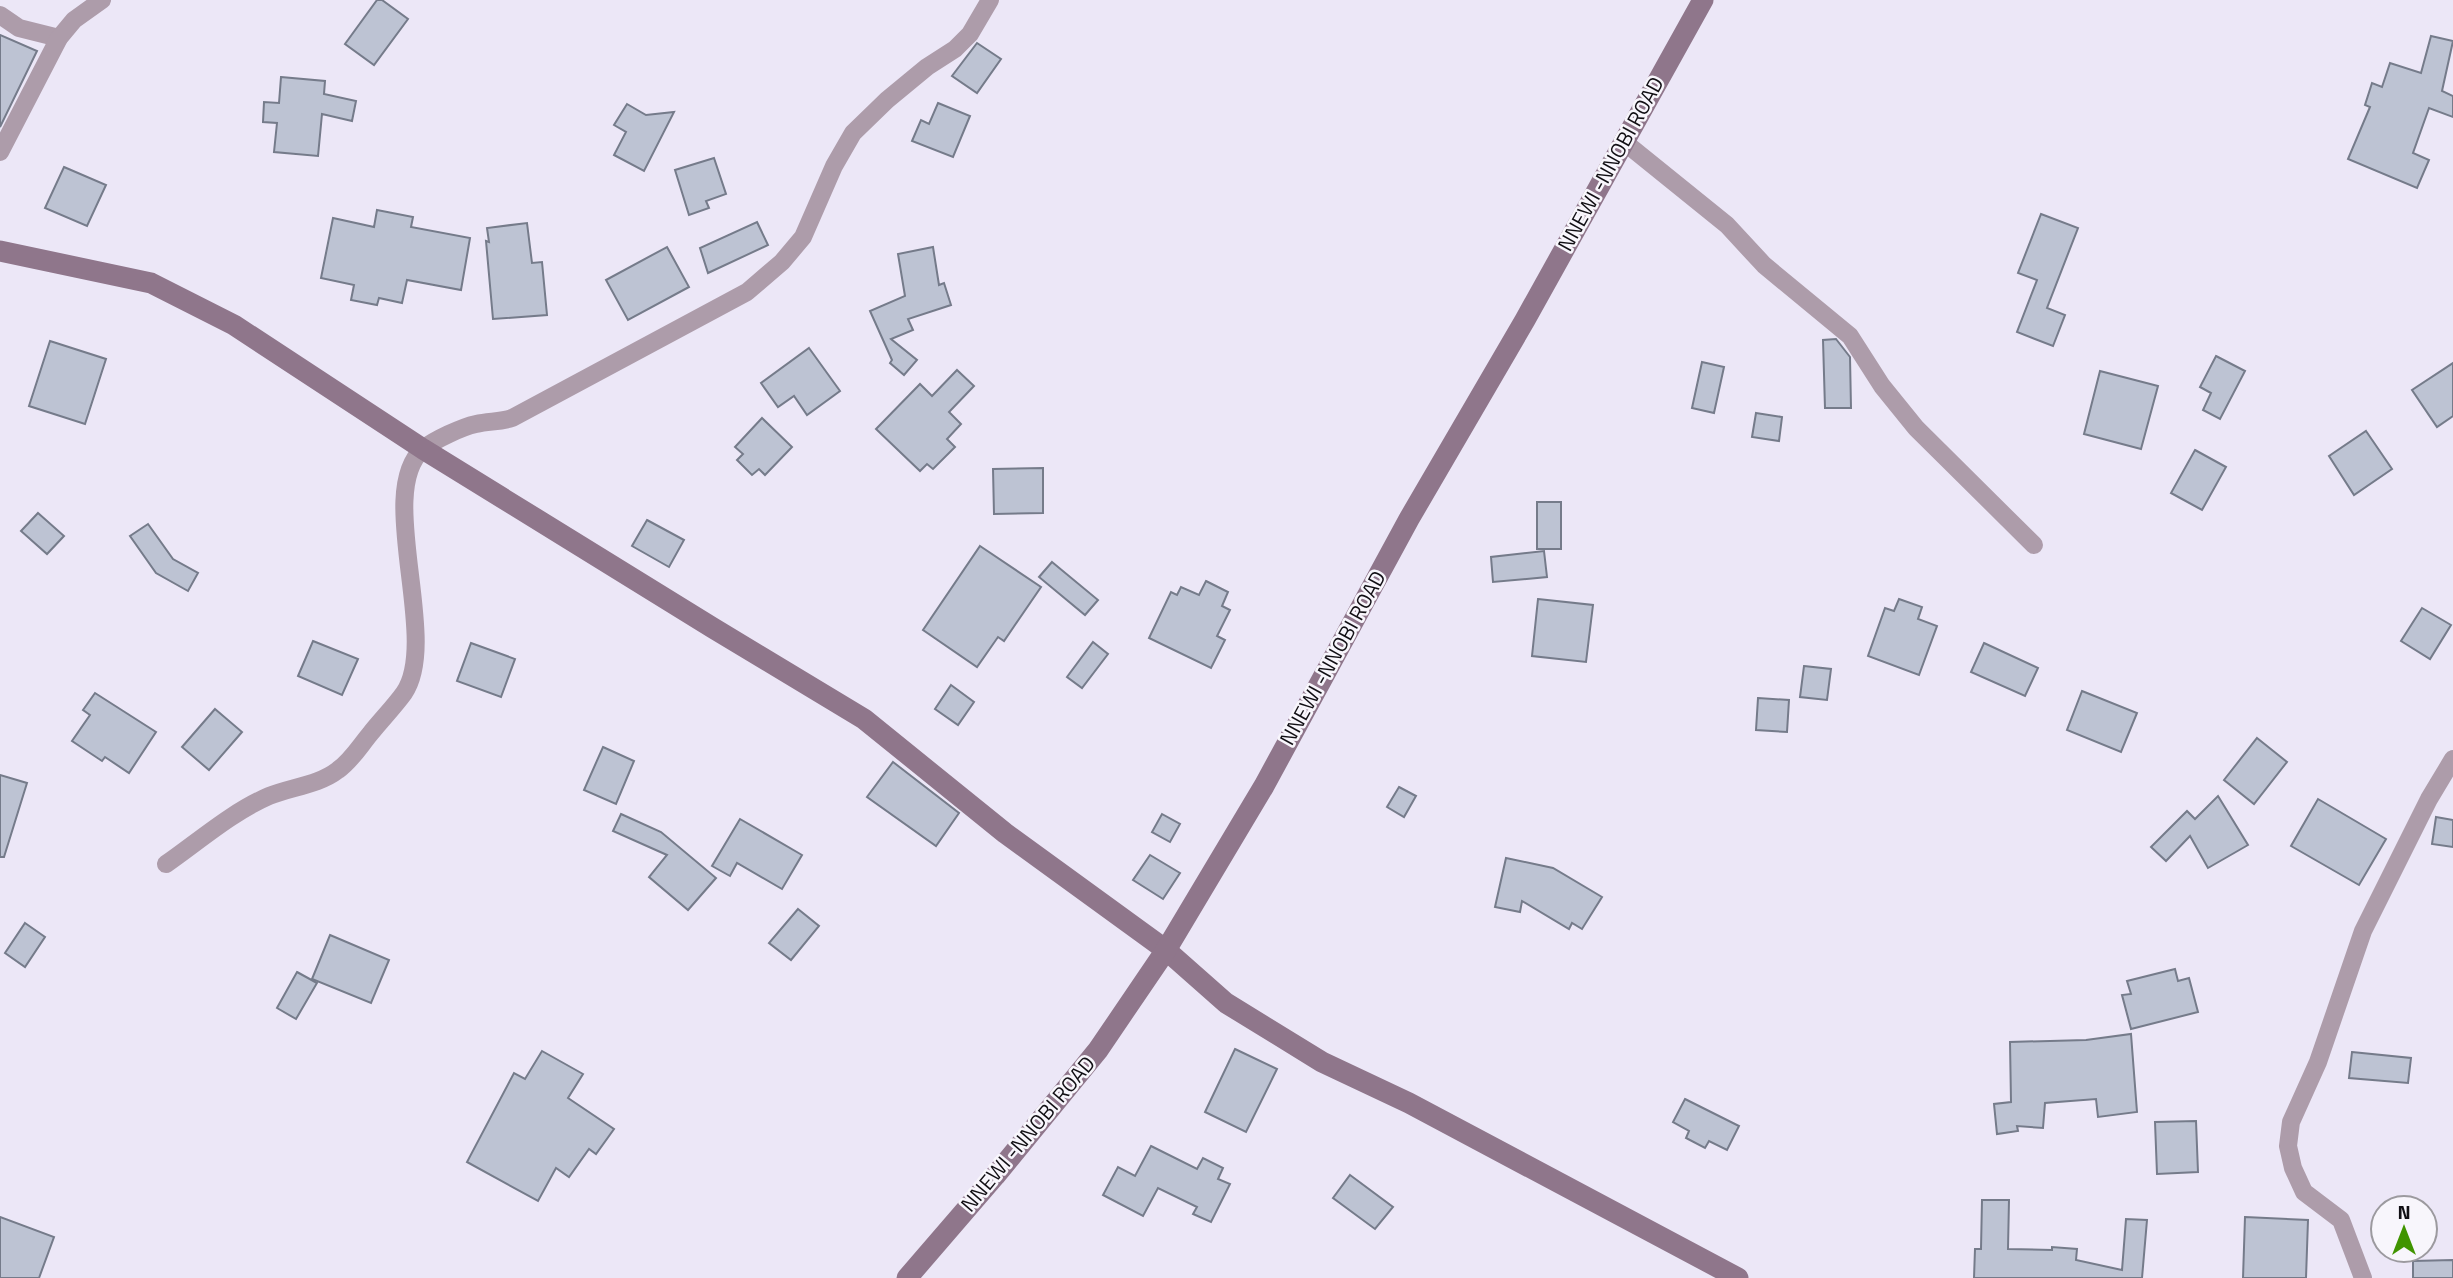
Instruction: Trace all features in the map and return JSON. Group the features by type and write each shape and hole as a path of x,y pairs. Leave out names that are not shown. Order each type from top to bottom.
{"street":[{"path":"0,152 59,38 74,20 102,0"},
{"path":"166,863 247,807 338,770 405,691 415,666 405,489 412,464 423,449 462,428 512,418 747,292 782,262 803,237 834,166 853,133 917,75 955,49 970,34 990,0"},
{"name":"NNEWI -NNOBI ROAD","path":"907,1278 995,1177 1098,1050 1166,950 1264,786 1409,519 1525,320 1703,0"},
{"path":"0,15 19,27 59,38"},
{"path":"1623,141 1727,225 1764,265 1850,336 1882,386 1916,428 2034,545"},
{"path":"0,251 151,283 234,325 423,449 864,719 1005,833 1166,950 1226,1003 1322,1062 1409,1103 1738,1278"},
{"path":"2363,1278 2341,1220 2304,1192 2293,1168 2288,1146 2291,1122 2318,1062 2363,931 2429,799 2453,759"}],"building":[{"path":"377,0 382,0 408,19 374,65 345,44"},
{"path":"0,35 37,51 0,127"},
{"path":"2431,36 2453,41 2442,91 2453,96 2453,117 2429,108 2413,153 2429,160 2417,188 2348,159 2370,107 2365,105 2372,83 2382,87 2390,63 2421,73"},
{"path":"977,43 1001,59 977,93 952,76"},
{"path":"281,77 325,81 324,94 356,101 352,121 322,114 318,156 274,152 277,123 263,122 264,102 279,103"},
{"path":"938,103 970,116 953,157 912,141 921,120 929,124"},
{"path":"627,104 646,115 674,112 644,171 614,155 626,132 614,125"},
{"path":"714,158 726,194 706,201 709,208 689,215 675,170"},
{"path":"64,167 106,185 87,226 45,208"},
{"path":"377,210 413,217 411,227 470,238 461,290 407,280 402,303 379,298 377,305 351,300 354,285 321,278 333,218 374,227"},
{"path":"2041,214 2078,228 2047,308 2065,315 2053,346 2017,332 2037,280 2018,273"},
{"path":"757,222 768,245 708,273 700,248"},
{"path":"527,223 532,263 542,262 547,315 493,319 487,228"},
{"path":"667,247 689,287 628,320 606,280"},
{"path":"933,247 939,285 944,283 951,305 908,319 913,330 891,339 917,360 904,375 890,363 892,360 870,311 905,296 898,254"},
{"path":"1836,339 1850,357 1851,408 1825,408 1823,340"},
{"path":"50,341 106,359 85,424 29,406"},
{"path":"809,348 840,391 807,415 794,396 778,407 761,383"},
{"path":"2216,356 2245,371 2220,419 2203,410 2211,393 2200,387"},
{"path":"1702,362 1724,367 1714,413 1692,408"},
{"path":"2453,363 2453,416 2437,427 2412,390"},
{"path":"957,370 974,386 949,412 961,424 947,439 955,447 933,469 927,464 920,471 876,429 920,384 932,396"},
{"path":"2100,371 2158,386 2141,449 2084,434"},
{"path":"1756,413 1782,417 1779,441 1752,437"},
{"path":"762,418 792,447 765,475 759,469 752,475 737,460 743,454 735,447"},
{"path":"2366,431 2392,469 2354,495 2329,456"},
{"path":"2195,450 2226,467 2202,510 2171,493"},
{"path":"1043,468 1043,513 994,514 993,469"},
{"path":"1537,502 1561,502 1561,549 1537,549"},
{"path":"38,513 64,536 47,554 21,531"},
{"path":"647,520 684,540 669,567 632,546"},
{"path":"148,524 173,559 198,573 188,591 156,573 130,536"},
{"path":"980,546 1041,587 1004,641 998,637 977,667 923,630"},
{"path":"1544,551 1547,577 1493,582 1491,557"},
{"path":"1052,562 1098,600 1085,615 1039,577"},
{"path":"1206,581 1228,592 1222,606 1230,610 1217,636 1225,640 1211,668 1149,638 1171,592 1177,595 1181,587 1199,595"},
{"path":"1538,599 1593,605 1586,662 1532,656"},
{"path":"1899,599 1922,607 1918,619 1937,626 1919,675 1868,656 1885,608 1894,611"},
{"path":"2422,608 2451,625 2430,659 2401,641"},
{"path":"313,641 358,659 342,695 298,676"},
{"path":"1093,642 1108,654 1082,688 1067,677"},
{"path":"471,643 515,659 501,697 457,681"},
{"path":"1984,643 2038,668 2025,696 1971,672"},
{"path":"1804,666 1831,669 1827,700 1800,697"},
{"path":"951,685 974,702 958,725 935,709"},
{"path":"2082,691 2137,713 2121,752 2067,730"},
{"path":"95,693 156,732 129,773 105,757 102,761 72,741 90,715 83,710"},
{"path":"1758,698 1789,700 1787,732 1756,730"},
{"path":"215,709 242,732 209,770 182,747"},
{"path":"2257,738 2287,762 2254,804 2224,780"},
{"path":"603,747 634,761 616,804 584,790"},
{"path":"893,762 959,813 936,846 867,797"},
{"path":"0,775 27,783 4,857 0,857"},
{"path":"1399,787 1416,796 1404,817 1387,807"},
{"path":"2218,796 2248,845 2208,868 2190,836 2166,861 2151,847 2187,811 2195,819"},
{"path":"2318,799 2386,839 2359,885 2291,846"},
{"path":"621,814 661,832 716,878 688,910 649,877 667,855 613,831"},
{"path":"1162,814 1180,824 1170,842 1152,832"},
{"path":"2436,817 2453,820 2453,847 2432,844"},
{"path":"740,819 802,855 782,889 737,863 730,876 712,866"},
{"path":"1150,855 1180,873 1163,899 1133,880"},
{"path":"1506,858 1553,868 1602,897 1582,929 1572,923 1569,929 1522,901 1520,912 1495,907"},
{"path":"798,909 819,926 791,960 769,943"},
{"path":"25,923 45,937 25,967 5,953"},
{"path":"330,935 389,960 371,1003 312,979"},
{"path":"2175,969 2178,981 2189,978 2198,1012 2131,1029 2122,995 2131,994 2127,981"},
{"path":"297,972 317,983 296,1019 277,1008"},
{"path":"2131,1034 2137,1112 2098,1117 2096,1099 2045,1103 2043,1128 2017,1126 2018,1131 1997,1134 1994,1104 2011,1102 2010,1042 2086,1040"},
{"path":"1235,1049 1277,1069 1246,1132 1205,1112"},
{"path":"542,1051 583,1074 568,1098 614,1129 596,1154 589,1149 569,1177 556,1168 538,1201 467,1162 514,1073 525,1079"},
{"path":"2352,1052 2411,1058 2408,1083 2349,1078"},
{"path":"1685,1099 1739,1126 1727,1150 1709,1141 1705,1148 1686,1138 1689,1131 1673,1122"},
{"path":"2196,1121 2198,1172 2157,1174 2155,1122"},
{"path":"1151,1146 1197,1169 1203,1158 1223,1168 1218,1179 1230,1184 1211,1222 1193,1214 1197,1207 1158,1188 1143,1216 1103,1195 1118,1167 1135,1176"},
{"path":"1350,1175 1393,1207 1375,1229 1333,1198"},
{"path":"1982,1200 2009,1200 2008,1249 2077,1249 2076,1260 2122,1270 2126,1219 2147,1220 2142,1278 1974,1278 1975,1249 1981,1249"},
{"path":"0,1217 54,1237 39,1278 0,1278"},
{"path":"2245,1217 2308,1220 2306,1278 2243,1278"},
{"path":"2439,1260 2453,1260 2453,1278 2413,1278 2413,1264 2439,1264"}]}
